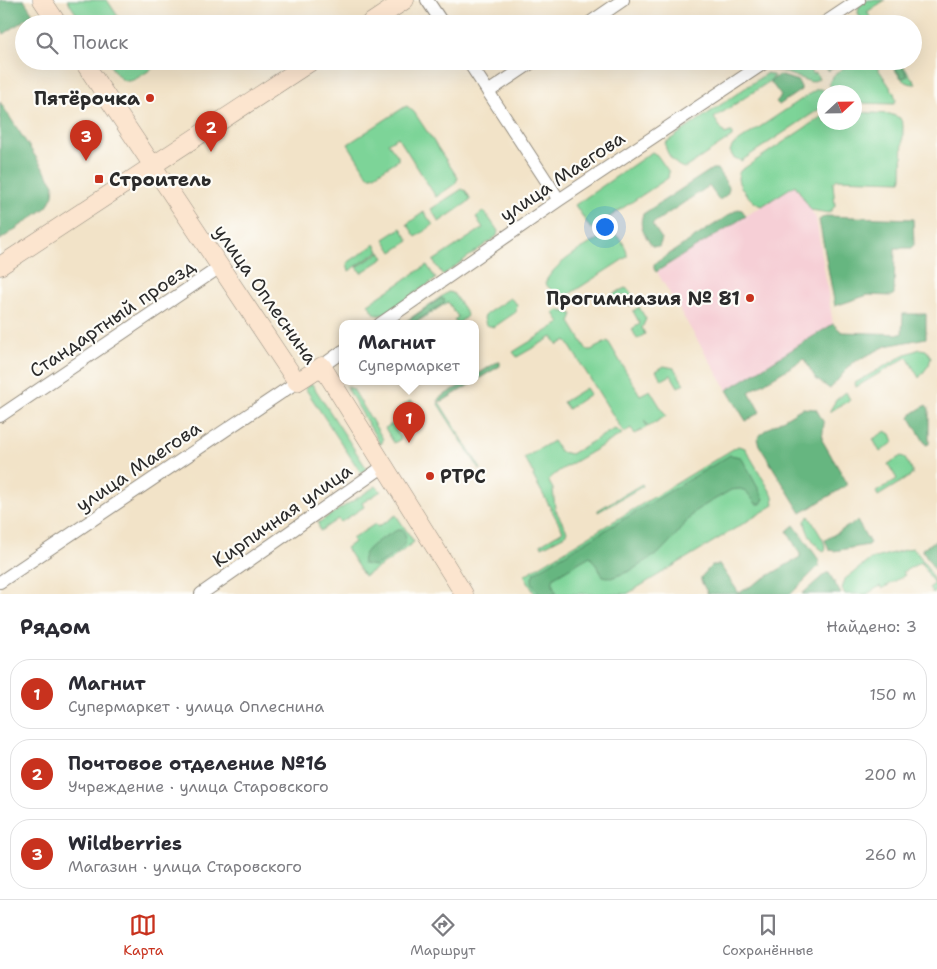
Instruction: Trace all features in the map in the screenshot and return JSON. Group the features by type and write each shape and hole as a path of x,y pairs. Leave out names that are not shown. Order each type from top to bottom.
{"street":[{"path":"42,0 52,15"},
{"path":"382,15 405,0"},
{"path":"427,0 437,15"},
{"path":"601,15 623,0"},
{"path":"836,15 859,0"},
{"name":"улица Оплеснина","path":"89,70 297,382 322,366 464,594"},
{"path":"0,266 298,70"},
{"path":"474,70 559,200"},
{"path":"488,92 521,70"},
{"name":"улица Маегова","path":"386,320 559,200 754,70"},
{"name":"Стандартный проезд","path":"0,416 220,267"},
{"path":"322,366 339,354"},
{"name":"улица Маегова","path":"0,582 297,382"},
{"name":"Кирпичная улица","path":"201,594 384,466"}],"shaded area":[{"name":"Прогимназия № 81","path":"795,185 816,218 833,324 727,390 657,272"}],"green space":[{"path":"0,0 24,0 33,14 15,15 15,26 4,34 0,28"},
{"path":"67,0 107,0 117,15 77,15"},
{"path":"868,0 885,0 867,12 869,15 859,15 859,6"},
{"path":"114,70 150,70 137,78 127,81 118,76"},
{"path":"770,70 810,70 813,74 816,73 819,79 811,82 781,71"},
{"path":"841,70 879,70 894,93 896,100 894,104 862,103 862,85 830,85 830,80"},
{"path":"895,70 906,70 916,84 903,80"},
{"path":"896,70 904,70 908,76 902,78"},
{"path":"767,73 774,76 770,81 714,118 725,134 732,132 732,137 685,168 674,162 667,151 665,143"},
{"path":"779,75 798,81 801,90 779,105 776,102 781,96 770,81"},
{"path":"817,89 817,111 741,161 733,157 730,151 733,145"},
{"path":"0,102 54,185 53,195 47,207 0,240"},
{"path":"407,106 414,112 458,178 455,184 436,197 398,137 388,143 398,156 398,160 373,176 368,176 348,144"},
{"path":"862,112 890,114 900,118 903,125 901,181 837,179 833,183 835,206 829,213 811,210 795,185 762,206 759,205 751,199 739,183 738,176 740,171 817,120 817,130 862,130"},
{"path":"652,152 657,155 669,172 668,178 591,229 575,205"},
{"path":"712,169 717,169 729,187 726,195 719,200 709,186 652,224 662,239 659,247 652,246 642,227 643,214"},
{"path":"462,189 466,191 471,200 439,222 431,209"},
{"path":"738,209 742,210 746,216 656,272 654,264"},
{"path":"484,211 498,231 497,236 443,275 433,261 483,228 476,217"},
{"path":"424,212 433,225 416,237 407,224"},
{"path":"825,216 913,219 914,245 911,248 895,248 894,294 892,296 868,295 835,306 819,220"},
{"path":"401,228 409,241 392,252 384,239"},
{"path":"610,232 622,242 626,249 627,257 568,295 557,294 547,286 545,283 550,275 565,260"},
{"path":"375,244 379,251 349,271 347,263"},
{"path":"380,252 384,258 361,273 357,267"},
{"path":"427,265 436,279 382,315 376,315 368,304"},
{"path":"625,288 629,290 636,302 630,306 623,295 613,301 609,296"},
{"path":"448,292 453,293 467,316 462,320 454,320 458,317 448,302 420,320 408,320"},
{"path":"441,298 445,300 444,303 418,320 409,320"},
{"path":"510,298 517,304 516,312 494,327 486,325 484,318 486,314"},
{"path":"639,307 646,319 642,328 645,334 637,339 632,329 640,324 633,311"},
{"path":"557,310 573,314 570,322 587,350 591,350 608,341 640,395 650,390 666,416 648,427 644,420 647,427 635,434 631,428 624,433 566,340 558,345 552,337 517,357 513,352 560,323 554,313"},
{"path":"903,314 926,314 926,338 886,346 852,363 830,389 816,379 804,359 749,392 760,412 746,421 727,390 833,324 842,332 902,334"},
{"path":"920,349 926,350 931,357 929,365 919,378 907,357 856,387 855,383 906,354"},
{"path":"500,362 500,366 479,379 479,373"},
{"path":"664,366 674,368 684,384 678,387 671,375 662,380 656,371"},
{"path":"312,384 367,469 361,473 305,388"},
{"path":"461,385 469,385 443,401 438,401 439,398"},
{"path":"346,386 353,389 383,439 382,443 380,444"},
{"path":"586,388 590,394 568,409 563,402"},
{"path":"846,392 850,400 829,412 836,400"},
{"path":"410,401 413,402 415,408 401,417 398,415 399,408"},
{"path":"439,402 481,469 480,470 438,404"},
{"path":"926,405 929,409 929,444 926,445 910,418 913,413"},
{"path":"802,408 816,409 824,423 822,440 846,481 846,486 801,513 757,439 764,431"},
{"path":"392,424 401,439 394,443 385,428"},
{"path":"614,429 622,434 559,471 548,480 553,489 555,509 567,531 565,535 542,547 541,544 563,531 524,458 553,441 561,452 571,454"},
{"path":"886,431 891,434 894,442 880,452 873,439"},
{"path":"738,446 745,448 773,496 774,505 627,594 535,594 525,575"},
{"path":"730,455 741,457 764,499 761,504 756,504 746,491 740,489 731,490 695,511 659,553 630,571 611,578 603,576 590,556 554,577 553,584 557,594 539,594 532,581 534,573"},
{"path":"901,456 904,457 912,470 912,475 878,496 876,492 897,479 888,464"},
{"path":"642,484 643,486 598,512 598,510"},
{"path":"376,486 381,491 362,503 364,507 341,522 338,519 320,531 318,523"},
{"path":"396,515 414,542 389,561 364,576 346,548 354,542 352,539 375,524 378,527"},
{"path":"809,516 823,540 826,549 824,551 814,542 807,529 805,521"},
{"path":"857,521 870,543 868,545 834,551 829,550 825,540"},
{"path":"794,525 819,560 819,566 791,594 708,594 701,581 701,577 712,565 720,565 739,593 800,557 787,531"},
{"path":"397,530 402,530 405,536 403,547 375,566 363,564 363,558 369,548"},
{"path":"937,540 937,574 922,549"},
{"path":"912,548 923,561 934,581 937,591 933,594 929,588 934,584 921,562 903,572 905,575 882,589 880,586 867,594 845,594 842,589 845,579 871,559"},
{"path":"826,573 829,573 841,594 802,594"}],"place":[{"name":"Пятёрочка","path":"150,98"},
{"name":"Почтовое отделение №16","path":"211,152"},
{"name":"Wildberries","path":"86,161"},
{"name":"Строитель","path":"99,179"},
{"name":"Прогимназия № 81","path":"750,298"},
{"name":"Магнит","path":"409,443"},
{"name":"РТРС","path":"430,476"}]}
